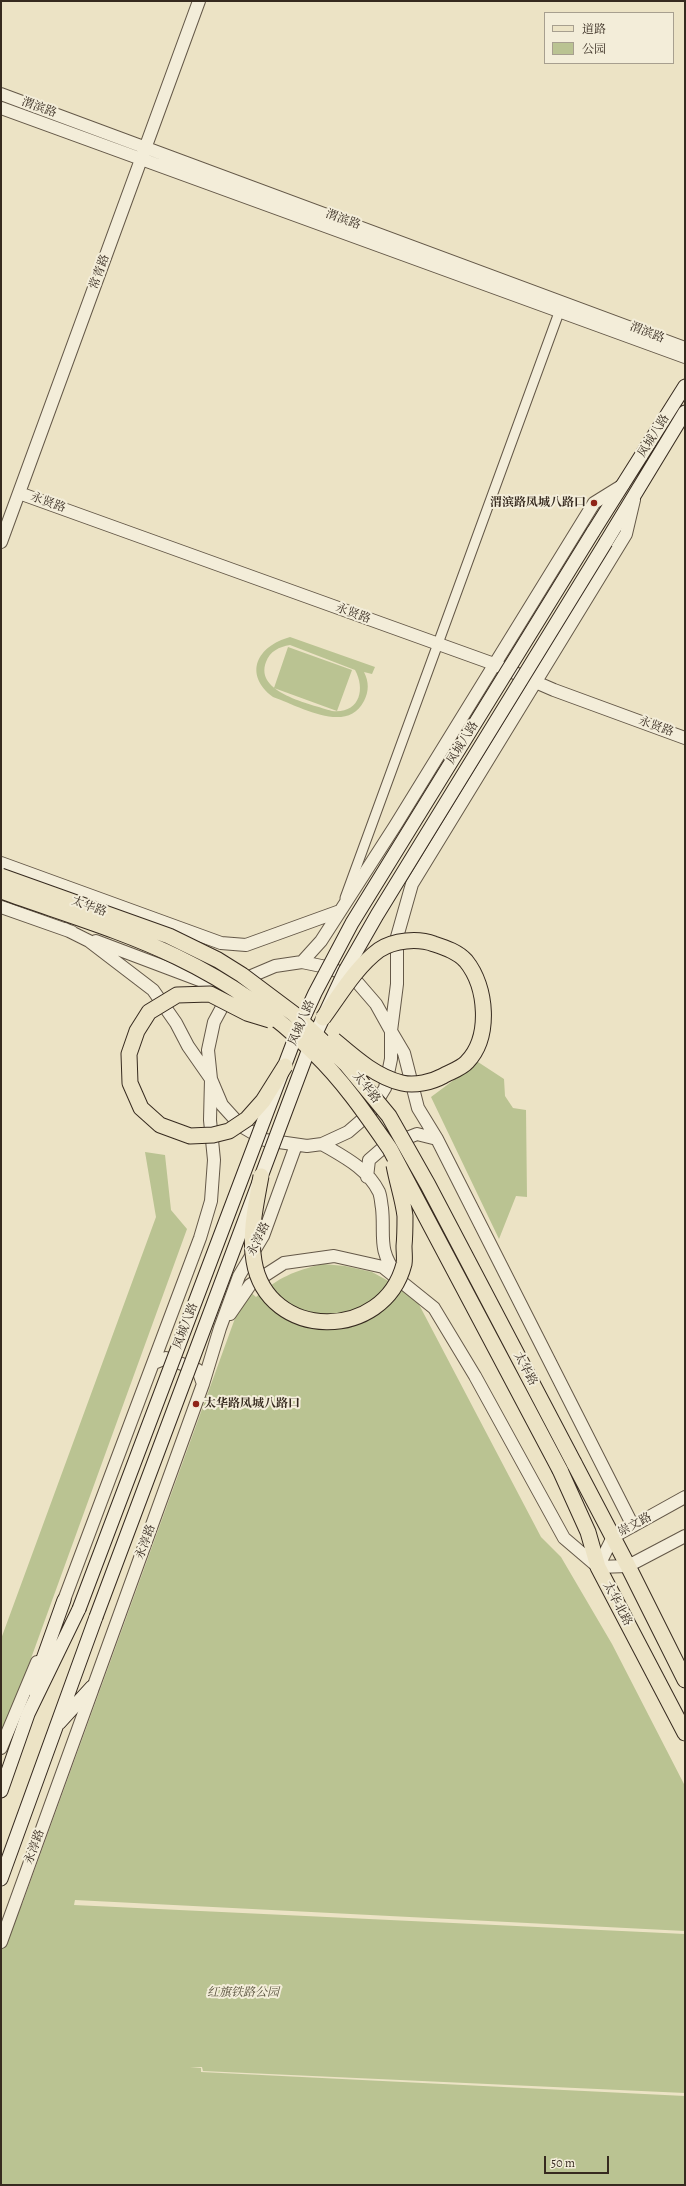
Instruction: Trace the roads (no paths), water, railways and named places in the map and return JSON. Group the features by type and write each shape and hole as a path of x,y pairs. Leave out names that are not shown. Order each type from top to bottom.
{"main road":[{"name":"凤城八路","path":"28,1714 79,1609 285,1066 315,993 352,923 593,532 685,386"},
{"name":"凤城八路","path":"96,1617 181,1394 299,1074 345,971 377,915 685,412"},
{"name":"太华路","path":"1,876 170,936 218,960 271,996 294,1014 346,1064 389,1116 428,1184 613,1537"},
{"name":"太华路","path":"1,891 118,933 177,957 233,988 281,1023 316,1054 351,1094 390,1149 560,1470"},
{"path":"271,996 295,1007 374,1072 403,1084 432,1082 467,1063 477,1045 484,1025 482,994 475,974 465,960 450,949 428,942 404,940 380,949 357,971 323,1018"},
{"path":"281,1023 247,1013 210,994 177,995 149,1012 137,1031 129,1054 130,1083 141,1108 160,1125 190,1136 213,1135 229,1131 247,1119 263,1101 285,1066"},
{"path":"261,1176 252,1229 254,1261 264,1288 276,1302 295,1316 321,1323 359,1317 376,1307 392,1293 404,1263 405,1215 390,1149"},
{"name":"太华北路","path":"560,1470 588,1532 598,1567 685,1733"},
{"path":"613,1537 685,1680"},
{"path":"1,1791 28,1714 39,1670 64,1600"},
{"name":"永淳路","path":"1,1879 96,1617"},
{"path":"56,1726 92,1687"}],"street":[{"name":"常青路","path":"1,542 199,1"},
{"name":"渭滨路","path":"1,94 145,147 561,307 685,357"},
{"name":"渭滨路","path":"1,108 561,307 685,348"},
{"path":"1,863 221,943 246,945 340,911 561,307"},
{"name":"凤城八路","path":"302,962 321,941 395,826 594,503 623,485"},
{"name":"永贤路","path":"19,493 494,664 554,690 685,738"},
{"name":"凤城八路","path":"322,1144 348,1132 370,1113 385,1088 391,1060 391,1031 398,984 397,937 412,884 626,534 634,497"},
{"path":"395,826 396,842 408,853 428,859"},
{"path":"1,907 65,929 202,981 228,996"},
{"path":"65,929 89,941 153,990 176,1023 188,1046 211,1079 222,1105 241,1126 265,1140 307,1146 322,1144 359,1166 380,1193 384,1220 382,1244 391,1267 411,1290"},
{"path":"1,1748 64,1600 154,1363 200,1238 211,1201 214,1160 210,1120 211,1079 208,1050 214,1022 228,996 249,977 275,966 302,962 331,968 356,982 376,1004 404,1053 418,1108 437,1139 633,1526"},
{"path":"367,1177 369,1160 384,1147 416,1134 437,1139"},
{"name":"永淳路","path":"1,1942 92,1687 203,1384 220,1328 240,1276 263,1236 296,1145"},
{"path":"220,1328 250,1285 284,1263 334,1256 383,1267 434,1308 475,1376 564,1538 598,1567 628,1566 685,1536"},
{"path":"154,1363 166,1358 198,1370 203,1384"},
{"name":"崇文路","path":"598,1567 613,1537 685,1498"}],"place":[{"name":"渭滨路凤城八路口","path":"594,503"},
{"name":"太华路凤城八路口","path":"196,1404"}],"park label":[{"name":"红旗铁路公园","path":"243,1993"}]}
